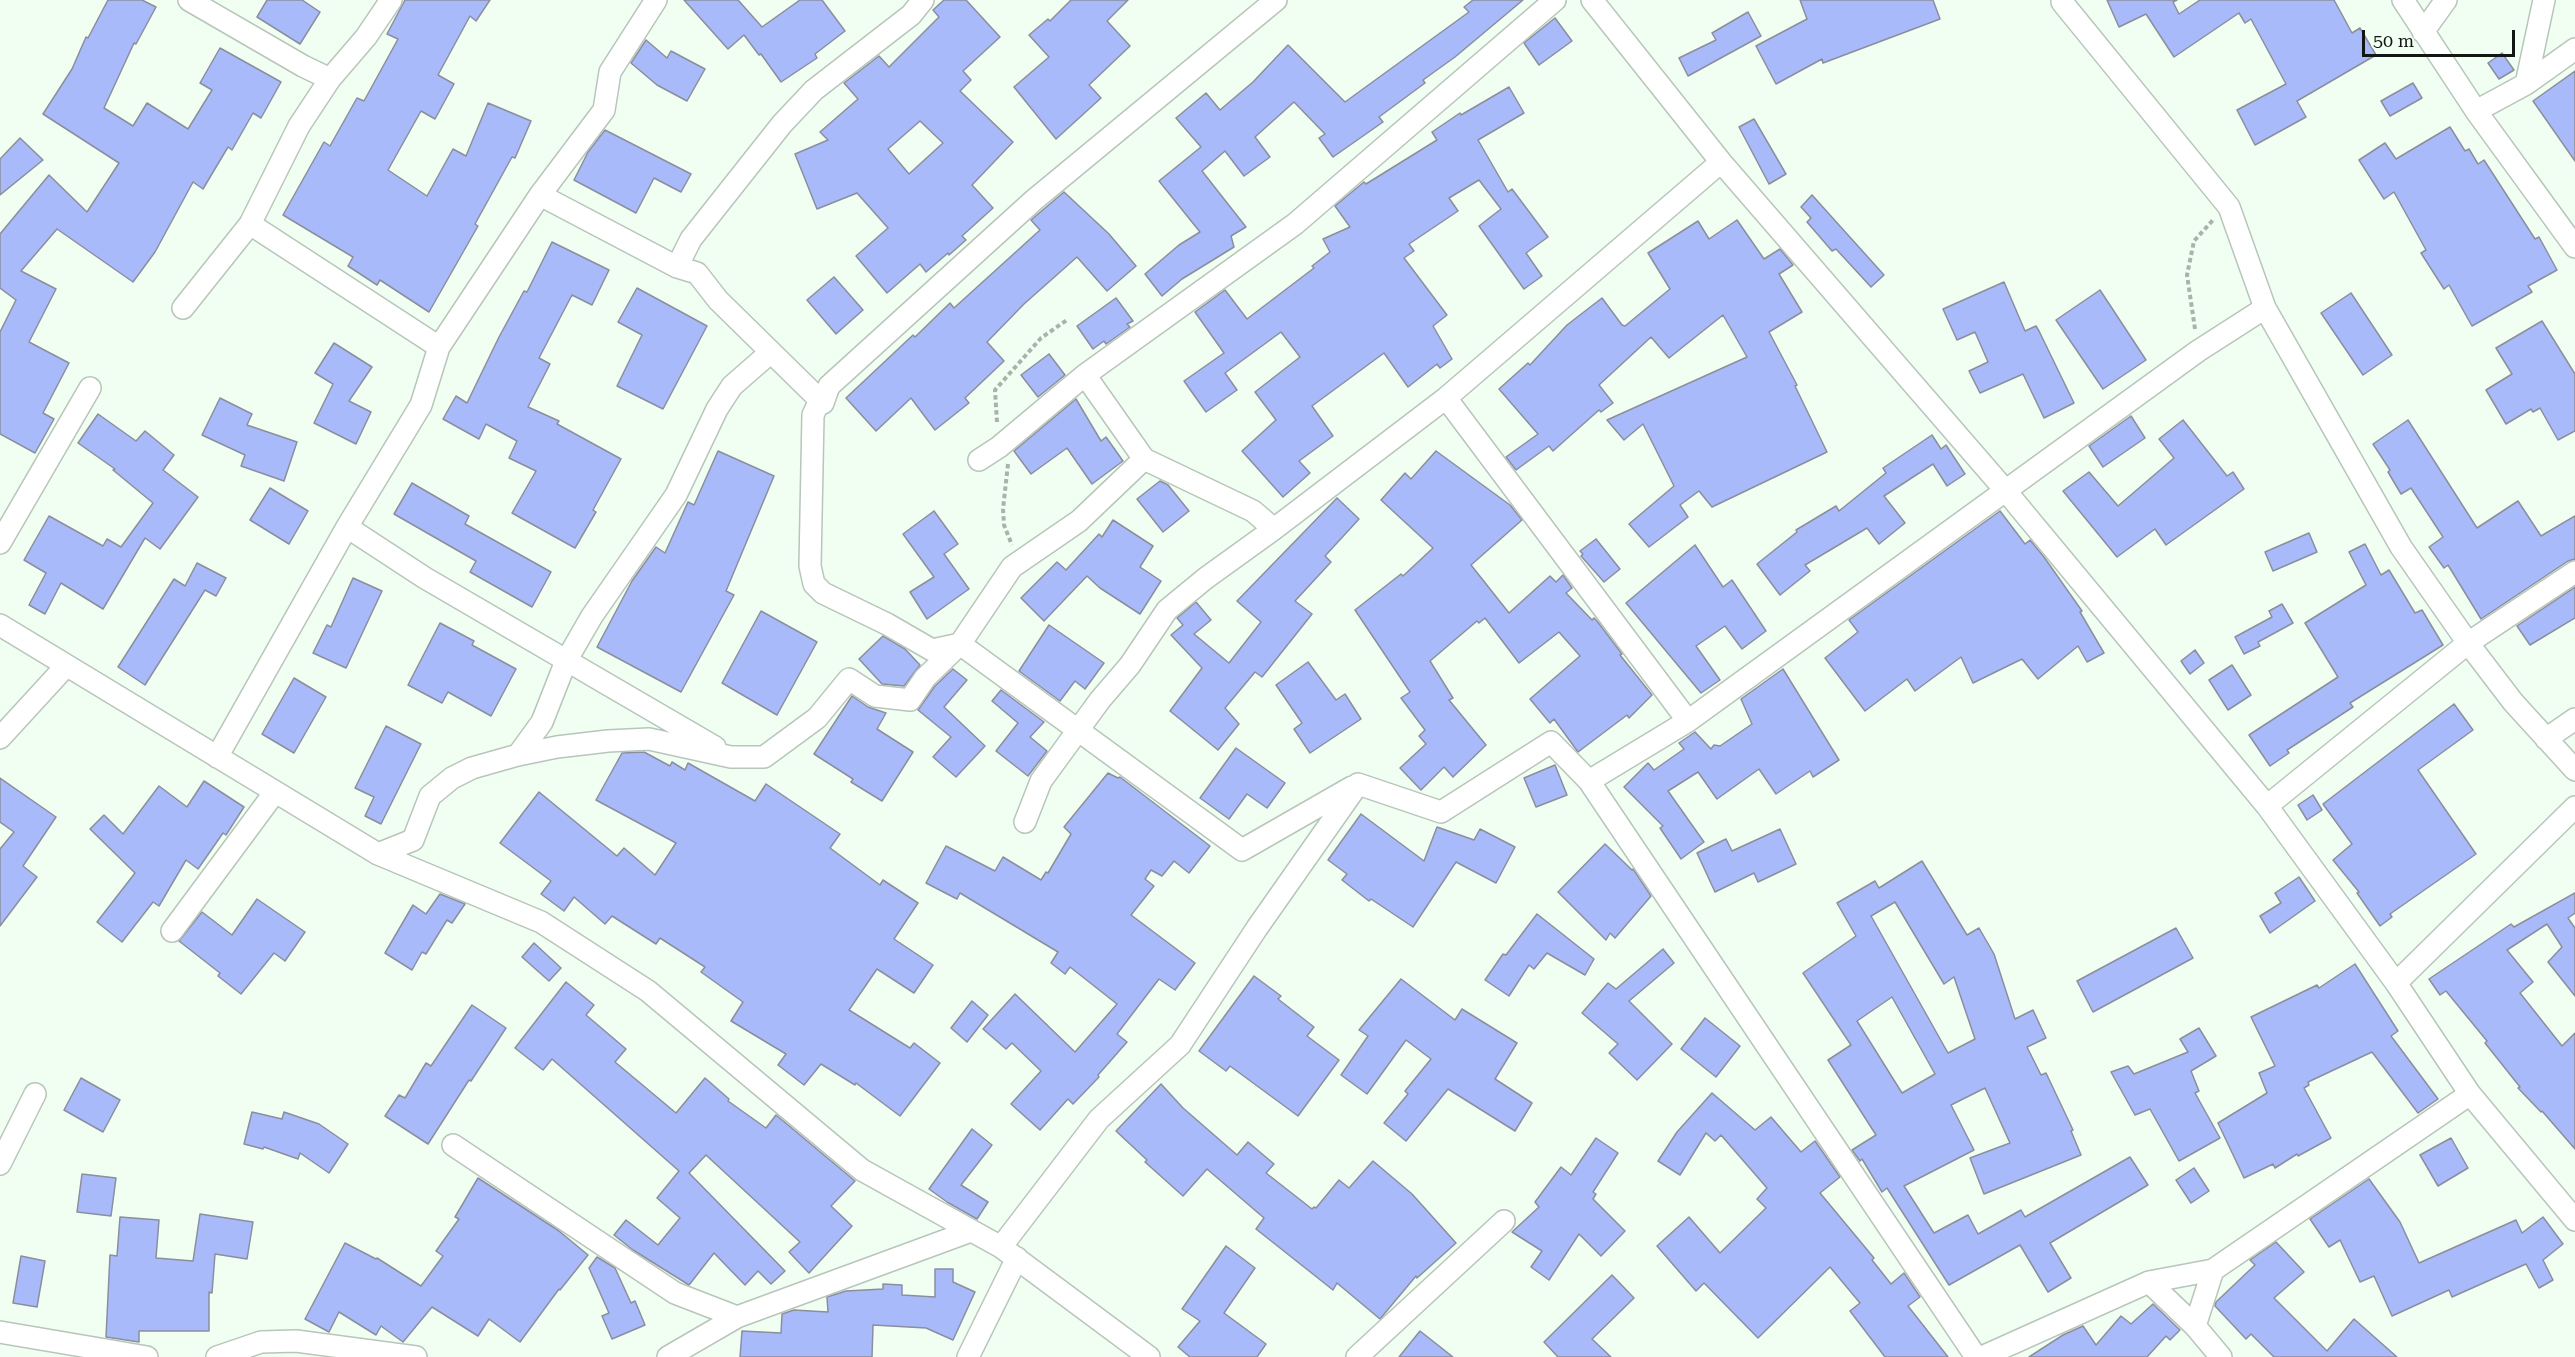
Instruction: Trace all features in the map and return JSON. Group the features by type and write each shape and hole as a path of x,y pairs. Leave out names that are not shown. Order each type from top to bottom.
{"street":[{"path":"189,0 303,66 330,79"},
{"path":"183,308 250,224 299,126 330,79 366,37 391,0"},
{"path":"217,757 347,527 421,405 439,347 540,195 604,110 610,72 656,0"},
{"path":"677,267 691,239 782,124 814,90 911,15 923,0"},
{"path":"823,403 829,386 1034,200 1276,0"},
{"path":"979,460 999,447 1085,375 1295,224 1555,0"},
{"path":"1592,0 1721,162 2005,490 2267,806 2396,983 2470,1094 2575,1219"},
{"path":"2064,0 2062,2 2229,207 2265,308 2401,547 2468,643 2513,702 2575,770"},
{"path":"2403,0 2476,111 2575,247"},
{"path":"2423,32 2446,0"},
{"path":"2526,84 2544,0"},
{"path":"2476,111 2526,84 2575,49"},
{"path":"1025,822 1041,781 1100,700 1130,665 1167,610 1206,578 1446,398 1721,162"},
{"path":"540,195 677,267 697,273 718,300 823,403"},
{"path":"250,224 439,347"},
{"path":"1589,781 1688,721 2198,351 2265,308"},
{"path":"518,755 542,722 566,661 592,616 676,495 717,409 732,386 771,352"},
{"path":"1085,375 1144,459 1253,511 1274,529"},
{"path":"0,543 90,388"},
{"path":"1446,398 1688,721"},
{"path":"823,403 819,402 813,416 811,438 810,566 814,584 823,593 887,624 932,650 960,644 1242,850 1358,784 1441,812 1551,742 1589,781 1976,1357"},
{"path":"378,854 413,840 430,796 452,778 472,768 518,755 608,741 649,739 731,757 764,757 817,718 849,679 875,696 910,700 925,678 960,644 1011,567 1079,521 1144,459"},
{"path":"347,527 425,578 731,757"},
{"path":"2267,806 2468,643 2575,572"},
{"path":"0,625 378,854 541,922 648,991 862,1170 1009,1252 1149,1357"},
{"path":"0,738 66,666"},
{"path":"2546,739 2575,719"},
{"path":"968,1357 1009,1252 1099,1119 1180,1045 1257,928 1358,784"},
{"path":"172,931 275,792"},
{"path":"2396,983 2575,807"},
{"path":"0,1164 35,1094"},
{"path":"1982,1357 2149,1282 2213,1270 2470,1094"},
{"path":"453,1145 675,1293 737,1317"},
{"path":"1357,1357 1504,1221"},
{"path":"668,1357 737,1317 862,1269 972,1231"},
{"path":"2195,1326 2213,1270"},
{"path":"2149,1282 2195,1326 2222,1357"},
{"path":"0,1332 147,1357"},
{"path":"217,1357 296,1341 416,1357"}],"path":[{"path":"2198,351 2187,275 2194,241 2207,225 2229,207"}],"building":[{"path":"108,0 142,0 156,7 136,44 134,43 104,108 133,126 147,103 188,129 212,90 200,83 220,48 281,82 261,118 253,113 232,150 228,147 203,189 193,182 155,252 133,282 57,229 21,271 56,289 29,342 69,363 43,413 54,419 35,453 0,434 0,332 16,300 0,288 0,234 49,175 87,212 119,163 43,114 72,69 86,37 88,38"},
{"path":"267,0 302,0 320,12 300,44 257,17"},
{"path":"405,0 490,0 476,21 470,16 438,75 454,84 435,119 421,111 388,170 427,196 453,149 466,156 488,103 531,121 515,158 512,157 475,224 478,226 429,312 380,280 377,285 348,266 353,257 283,215 324,142 330,146 357,98 364,101 398,39 387,34"},
{"path":"684,0 738,0 762,27 800,0 822,0 845,31 815,54 817,58 781,82 744,35 728,49"},
{"path":"944,0 966,0 1000,37 963,71 971,80 960,91 1013,142 972,185 993,208 962,236 966,240 949,255 948,253 926,272 920,264 887,293 856,256 888,228 857,193 817,209 795,154 828,140 820,132 858,99 844,83 879,56 889,67 939,17 933,10","holes":["920,121 943,143 909,174 888,149"]},
{"path":"1071,0 1128,0 1107,21 1130,46 1089,85 1101,98 1056,139 1014,87 1049,57 1029,35 1048,19 1050,21"},
{"path":"1473,0 1523,0 1455,57 1423,80 1425,83 1379,117 1383,122 1333,157 1319,138 1325,134 1294,102 1255,137 1270,157 1244,176 1225,151 1202,171 1246,227 1231,236 1234,247 1182,279 1162,296 1145,274 1179,245 1200,232 1159,181 1201,147 1176,118 1206,93 1220,110 1253,82 1288,45 1345,102 1469,12 1464,7"},
{"path":"1800,0 1933,0 1940,19 1823,63 1822,59 1776,84 1756,46 1807,19"},
{"path":"2107,0 2177,0 2173,2 2179,14 2200,0 2334,0 2352,33 2360,28 2376,55 2297,101 2306,117 2255,145 2237,110 2286,84 2251,19 2245,23 2239,13 2174,57 2146,14 2119,27"},
{"path":"1748,12 1761,36 1688,76 1679,58 1716,40 1712,33"},
{"path":"1555,18 1572,41 1539,65 1524,43"},
{"path":"646,40 667,58 671,51 705,69 687,101 657,85 631,63"},
{"path":"2502,53 2514,70 2499,79 2488,63"},
{"path":"2575,71 2575,161 2533,101"},
{"path":"2413,83 2422,98 2390,116 2381,101"},
{"path":"1509,87 1524,113 1478,140 1508,192 1512,189 1548,237 1526,253 1542,276 1524,289 1479,226 1501,209 1479,180 1449,198 1458,211 1409,244 1414,251 1404,258 1447,315 1433,326 1452,359 1440,368 1437,364 1408,387 1384,353 1312,406 1333,436 1299,461 1310,473 1283,497 1242,451 1276,420 1255,392 1300,357 1281,332 1225,373 1237,390 1206,412 1184,381 1224,353 1195,312 1225,290 1247,319 1314,268 1312,266 1330,252 1323,239 1350,227 1335,206 1364,182 1366,184 1437,140 1432,132 1460,113 1461,115"},
{"path":"1754,119 1786,174 1769,184 1739,127"},
{"path":"2450,127 2465,151 2469,149 2478,164 2484,160 2535,239 2539,237 2557,270 2528,286 2532,292 2472,326 2449,285 2444,289 2421,253 2426,250 2394,192 2384,199 2359,160 2385,143 2396,159"},
{"path":"605,130 691,174 681,192 654,178 636,213 574,180 588,152"},
{"path":"20,138 43,160 0,195 0,159"},
{"path":"1064,192 1109,234 1136,266 1107,291 1077,257 1024,304 987,342 1004,361 965,398 969,403 935,430 911,398 876,431 846,398 913,335 915,337 950,303 954,308 1040,230 1031,220"},
{"path":"1812,195 1884,275 1871,287 1836,249 1832,251 1807,222 1811,218 1801,207"},
{"path":"1737,220 1764,259 1780,249 1793,265 1779,274 1802,312 1769,332 1797,385 1795,386 1827,452 1712,507 1699,491 1680,505 1688,517 1649,547 1629,524 1674,486 1643,424 1624,440 1607,420 1747,357 1723,315 1669,358 1651,337 1599,385 1613,403 1601,412 1599,410 1553,451 1549,446 1516,470 1506,457 1538,434 1499,389 1528,363 1530,365 1567,325 1602,298 1625,326 1670,289 1648,253 1698,221 1709,239"},
{"path":"552,242 609,270 592,305 572,295 539,358 550,364 528,407 559,421 557,424 621,459 593,510 596,512 575,548 512,513 536,471 509,458 517,441 486,424 479,439 443,419 456,396 467,403 499,337 524,291 527,292"},
{"path":"834,277 863,310 836,334 807,300"},
{"path":"2004,282 2025,331 2036,326 2074,403 2044,418 2023,374 1980,393 1969,371 1988,362 1975,332 1957,340 1943,309"},
{"path":"637,288 707,326 663,409 617,386 642,335 618,322"},
{"path":"2100,290 2146,360 2103,389 2056,320"},
{"path":"2351,293 2392,355 2363,375 2321,313"},
{"path":"1116,298 1133,321 1127,324 1130,327 1106,344 1104,341 1093,349 1077,326"},
{"path":"2542,321 2575,374 2575,431 2558,440 2540,408 2533,412 2531,409 2506,424 2486,390 2512,374 2496,348"},
{"path":"334,343 372,367 349,401 371,412 356,444 314,423 333,384 315,373"},
{"path":"1049,354 1065,375 1038,397 1021,375"},
{"path":"220,398 252,414 247,425 297,442 284,481 241,466 245,455 202,435"},
{"path":"1076,399 1101,441 1106,437 1123,461 1092,484 1067,448 1031,474 1014,451"},
{"path":"98,414 136,441 145,431 174,455 163,470 198,497 160,549 145,538 103,609 61,583 45,614 29,605 46,573 24,560 49,516 103,546 107,539 121,547 153,503 113,470 115,469 78,443"},
{"path":"2131,416 2145,438 2103,467 2089,446"},
{"path":"2183,420 2227,476 2233,472 2244,489 2166,545 2155,529 2117,557 2063,491 2089,472 2118,506 2174,458 2159,439"},
{"path":"2408,420 2477,528 2518,501 2541,536 2575,516 2575,559 2568,561 2481,619 2448,565 2444,568 2429,547 2443,537 2411,488 2401,494 2388,472 2390,470 2373,444"},
{"path":"1932,435 1941,449 1946,445 1965,474 1947,486 1933,464 1884,496 1905,523 1879,544 1867,528 1805,565 1810,571 1780,595 1757,564 1797,532 1796,530 1836,506 1839,511 1886,473 1883,468"},
{"path":"718,451 774,476 726,591 734,595 681,692 597,647 632,581 656,547 665,553 688,502 694,505"},
{"path":"1436,451 1510,505 1522,520 1471,565 1509,613 1550,576 1556,582 1563,575 1572,588 1566,593 1592,620 1594,618 1597,621 1622,654 1620,655 1652,695 1629,718 1627,715 1578,752 1554,719 1550,723 1530,699 1580,656 1559,632 1519,663 1485,618 1479,623 1477,621 1430,661 1453,698 1449,700 1486,745 1453,777 1444,767 1421,790 1400,768 1426,744 1419,736 1425,730 1401,698 1410,692 1355,610 1401,574 1403,576 1433,548 1381,500 1405,473 1411,479"},
{"path":"1160,481 1168,485 1189,511 1163,532 1137,499"},
{"path":"412,483 469,516 465,524 551,572 532,607 470,572 476,561 394,514"},
{"path":"270,488 308,511 289,544 250,520"},
{"path":"1337,498 1359,519 1325,556 1331,562 1295,601 1312,614 1262,677 1255,672 1225,708 1239,724 1218,750 1170,711 1202,668 1171,635 1183,625 1177,618 1196,602 1211,620 1194,634 1229,663 1261,622 1237,601"},
{"path":"934,511 958,544 944,554 969,589 927,619 910,592 934,577 903,534"},
{"path":"2000,511 2025,544 2030,540 2044,557 2082,611 2080,612 2104,653 2087,662 2078,646 2038,679 2022,659 1973,683 1961,657 1915,691 1907,679 1865,711 1825,658 1858,632 1849,620"},
{"path":"1113,520 1153,546 1140,567 1161,581 1140,614 1100,588 1087,576 1044,621 1021,598 1057,562 1066,570 1099,534 1102,537"},
{"path":"2309,533 2317,552 2273,571 2265,552"},
{"path":"1596,539 1620,569 1604,582 1581,556 1583,554 1580,551"},
{"path":"2365,544 2381,575 2389,570 2415,613 2422,610 2443,645 2350,703 2353,707 2287,750 2289,753 2270,766 2249,735 2338,677 2305,623 2366,585 2349,552"},
{"path":"1695,545 1723,587 1732,580 1766,631 1742,649 1725,626 1696,646 1720,680 1701,693 1626,603"},
{"path":"197,563 226,578 216,596 205,590 145,685 118,667 174,579 185,586"},
{"path":"353,578 382,591 346,668 313,653 327,625 331,627"},
{"path":"2575,587 2575,618 2530,645 2517,626"},
{"path":"2282,604 2293,623 2258,642 2260,646 2244,654 2235,637 2272,617 2269,611"},
{"path":"761,611 817,642 777,715 722,683"},
{"path":"440,623 474,641 472,645 516,669 491,716 448,692 442,703 408,685"},
{"path":"1049,625 1104,663 1085,689 1075,681 1060,701 1019,671"},
{"path":"883,636 905,649 920,665 904,686 882,684 859,659"},
{"path":"2195,650 2204,663 2190,674 2181,661"},
{"path":"1308,662 1336,700 1345,694 1361,719 1310,753 1294,729 1302,723 1276,685"},
{"path":"2232,665 2251,695 2228,710 2209,680"},
{"path":"953,669 967,680 944,707 985,746 956,777 933,757 951,737 918,710 935,686"},
{"path":"1783,669 1839,760 1813,777 1810,771 1776,794 1759,769 1717,799 1698,772 1668,791 1704,842 1681,859 1660,828 1663,826 1624,787 1648,763 1654,770 1684,749 1679,743 1695,732 1711,749 1714,745 1720,746 1752,724 1741,699"},
{"path":"294,678 326,697 294,753 262,734"},
{"path":"1001,690 1044,722 1030,737 1047,751 1028,776 996,751 1018,723 992,701"},
{"path":"852,696 868,707 886,713 877,729 913,752 882,801 851,782 853,779 814,754"},
{"path":"2454,704 2473,730 2418,770 2476,854 2390,914 2392,917 2380,926 2357,893 2359,892 2333,860 2352,844 2323,804"},
{"path":"386,726 421,744 381,824 365,816 374,797 355,788"},
{"path":"1236,748 1285,783 1267,808 1247,794 1229,819 1200,798"},
{"path":"644,752 670,766 672,762 685,770 688,763 755,801 766,784 840,834 830,848 880,885 883,880 918,903 894,939 933,965 914,993 877,969 849,1010 910,1048 914,1043 940,1063 900,1116 856,1083 855,1085 821,1064 804,1085 778,1065 786,1054 731,1021 743,1002 701,972 705,967 660,938 656,944 612,916 605,924 574,897 564,911 541,894 551,881 500,843 539,792 617,856 624,848 655,875 676,843 596,800 622,753"},
{"path":"1555,765 1567,795 1536,807 1524,778"},
{"path":"1108,773 1120,777 1210,846 1189,873 1174,861 1162,876 1151,870 1145,879 1154,886 1131,915 1195,963 1175,990 1159,979 1117,1034 1127,1042 1098,1075 1099,1077 1073,1104 1068,1099 1040,1130 1011,1104 1041,1071 1012,1043 1006,1049 983,1029 1015,994 1075,1052 1117,1004 1070,967 1065,974 1051,963 1058,952 960,893 957,899 926,883 946,846 995,871 1003,857 1041,880 1046,872 1048,873 1071,834 1064,827"},
{"path":"0,778 56,817 23,866 37,877 0,926 0,849 14,832 0,822"},
{"path":"204,781 244,807 226,835 223,833 198,869 186,860 159,906 153,902 122,942 97,922 135,873 90,829 104,815 123,834 159,786 187,807"},
{"path":"2313,795 2322,810 2307,820 2298,805"},
{"path":"1361,814 1424,861 1437,827 1474,840 1480,829 1515,847 1496,883 1456,862 1413,927 1371,899 1369,901 1342,880 1347,874 1328,860"},
{"path":"1780,829 1796,864 1758,882 1754,873 1715,892 1697,853 1726,839 1732,851"},
{"path":"1605,844 1633,869 1651,896 1615,938 1610,933 1606,940 1558,892"},
{"path":"1922,861 1967,935 1979,928 1994,954 2015,1019 2033,1010 2046,1038 2027,1047 2041,1075 2046,1073 2073,1130 2071,1131 2081,1155 1984,1194 1970,1158 2010,1143 1985,1088 1951,1105 1974,1150 1904,1186 1934,1233 1968,1215 1978,1234 2021,1210 2025,1217 2130,1157 2148,1185 2050,1243 2071,1278 2048,1292 2020,1245 1949,1285 1887,1188 1882,1192 1862,1159 1860,1161 1852,1150 1876,1135 1828,1060 1851,1045 1803,973 1856,936 1837,903 1875,881 1879,888","holes":["1895,902 1944,984 1954,977 1975,1039 1948,1053 1871,916","1892,997 1935,1074 1902,1093 1857,1021"]},
{"path":"2299,877 2315,901 2270,933 2260,916 2281,903 2275,893"},
{"path":"2575,893 2575,913 2568,918 2575,928 2575,996 2548,962 2562,947 2547,924 2507,950 2533,982 2520,993 2562,1046 2575,1033 2575,1149 2542,1111 2518,1088 2520,1087 2485,1043 2487,1041 2446,991 2440,995 2429,979 2511,924 2514,927"},
{"path":"440,894 465,904 452,923 447,920 426,954 422,952 412,970 385,953 413,905 426,914"},
{"path":"257,899 305,932 285,961 274,953 241,994 218,976 220,973 179,941 202,912 232,935"},
{"path":"1537,914 1594,959 1585,975 1547,953 1534,969 1529,965 1509,996 1485,980 1503,954 1506,955"},
{"path":"2176,928 2193,958 2093,1012 2077,981"},
{"path":"534,943 561,968 549,981 522,957"},
{"path":"1663,949 1674,963 1629,1001 1672,1044 1637,1080 1609,1053 1618,1044 1582,1013 1608,983 1616,989"},
{"path":"2355,964 2398,1031 2391,1036 2438,1099 2418,1113 2372,1052 2308,1082 2309,1085 2304,1088 2331,1138 2298,1156 2297,1154 2275,1168 2273,1164 2244,1178 2218,1123 2267,1093 2259,1073 2275,1066 2251,1017 2317,985 2319,988"},
{"path":"1254,976 1281,996 1278,999 1314,1027 1307,1036 1339,1060 1298,1116 1230,1066 1226,1071 1199,1051"},
{"path":"1401,979 1455,1020 1462,1009 1517,1043 1495,1079 1532,1103 1515,1131 1448,1089 1406,1141 1384,1123 1408,1094 1405,1091 1431,1059 1406,1040 1367,1094 1341,1075 1368,1036 1359,1030"},
{"path":"566,982 594,1005 586,1015 626,1049 615,1062 676,1113 705,1078 729,1099 728,1101 766,1128 776,1115 855,1181 831,1206 852,1226 809,1273 789,1252 800,1242 706,1155 689,1173 785,1271 771,1284 758,1271 745,1285 714,1253 689,1285 633,1250 614,1235 626,1220 658,1245 680,1218 657,1198 679,1171 552,1059 543,1070 515,1048"},
{"path":"972,1001 988,1015 967,1042 951,1028"},
{"path":"472,1005 506,1028 428,1144 385,1116 399,1095 405,1098 426,1063 431,1066"},
{"path":"1705,1018 1740,1046 1716,1077 1681,1049"},
{"path":"2199,1028 2216,1056 2191,1071 2199,1091 2195,1093 2220,1138 2179,1161 2150,1109 2135,1115 2111,1072 2128,1066 2134,1074 2188,1052 2180,1039"},
{"path":"81,1078 120,1100 103,1132 64,1110"},
{"path":"1161,1084 1183,1108 1237,1155 1248,1142 1274,1164 1266,1173 1312,1209 1316,1208 1339,1180 1349,1188 1373,1161 1412,1194 1456,1243 1417,1278 1416,1276 1380,1319 1337,1283 1333,1290 1256,1229 1264,1218 1207,1169 1183,1196 1145,1162 1147,1160 1116,1131"},
{"path":"1712,1093 1755,1130 1771,1117 1801,1152 1815,1141 1840,1177 1820,1193 1874,1258 1872,1260 1891,1284 1904,1273 1920,1297 1908,1306 1948,1357 1885,1357 1850,1311 1860,1303 1830,1267 1758,1338 1704,1283 1696,1291 1657,1246 1689,1217 1720,1253 1766,1208 1757,1199 1767,1188 1721,1135 1715,1141 1706,1133 1680,1175 1658,1161 1677,1132"},
{"path":"252,1112 282,1119 284,1112 319,1124 348,1144 329,1173 300,1153 298,1159 264,1147 263,1149 244,1144"},
{"path":"972,1129 992,1145 961,1185 988,1202 977,1219 929,1189"},
{"path":"1596,1138 1618,1153 1593,1192 1596,1194 1593,1199 1625,1231 1601,1256 1579,1234 1549,1280 1531,1267 1542,1251 1512,1232 1539,1207 1535,1202 1561,1167 1571,1175"},
{"path":"2451,1138 2468,1168 2438,1186 2420,1155"},
{"path":"2194,1168 2209,1191 2191,1203 2176,1180"},
{"path":"82,1174 116,1178 111,1216 77,1212"},
{"path":"478,1178 559,1231 588,1255 559,1289 520,1342 489,1319 478,1336 432,1307 403,1342 381,1326 376,1335 339,1312 329,1332 305,1319 345,1243 377,1258 421,1286 443,1256 436,1251 459,1219 455,1217"},
{"path":"2369,1179 2400,1222 2419,1263 2516,1220 2522,1233 2543,1217 2563,1244 2543,1260 2553,1280 2539,1288 2526,1264 2452,1297 2449,1290 2392,1316 2374,1276 2360,1282 2340,1240 2329,1247 2310,1219"},
{"path":"200,1214 253,1222 247,1259 215,1254 212,1293 209,1292 209,1331 139,1331 139,1342 106,1337 110,1255 117,1256 120,1217 159,1220 156,1258 193,1261"},
{"path":"2276,1242 2304,1272 2274,1298 2327,1351 2354,1319 2397,1357 2274,1357 2251,1334 2246,1339 2215,1306 2216,1302 2255,1265 2250,1260"},
{"path":"1226,1246 1255,1268 1224,1313 1266,1344 1257,1357 1190,1357 1178,1347 1200,1321 1182,1309"},
{"path":"21,1256 45,1261 37,1307 13,1303"},
{"path":"597,1257 615,1268 631,1303 635,1301 645,1325 612,1339 602,1316 609,1313 589,1268"},
{"path":"935,1269 953,1269 953,1282 975,1292 953,1340 926,1328 873,1325 872,1357 740,1357 742,1331 781,1333 782,1314 794,1310 828,1312 827,1297 846,1291 883,1289 883,1284 902,1285 902,1295 935,1297"},
{"path":"1612,1275 1634,1298 1592,1339 1611,1357 1558,1357 1544,1342"},
{"path":"2153,1304 2180,1330 2170,1340 2166,1336 2147,1357 2029,1357 2063,1335 2083,1326 2096,1345 2121,1316 2131,1324"},
{"path":"1420,1331 1453,1357 1399,1357"}]}
